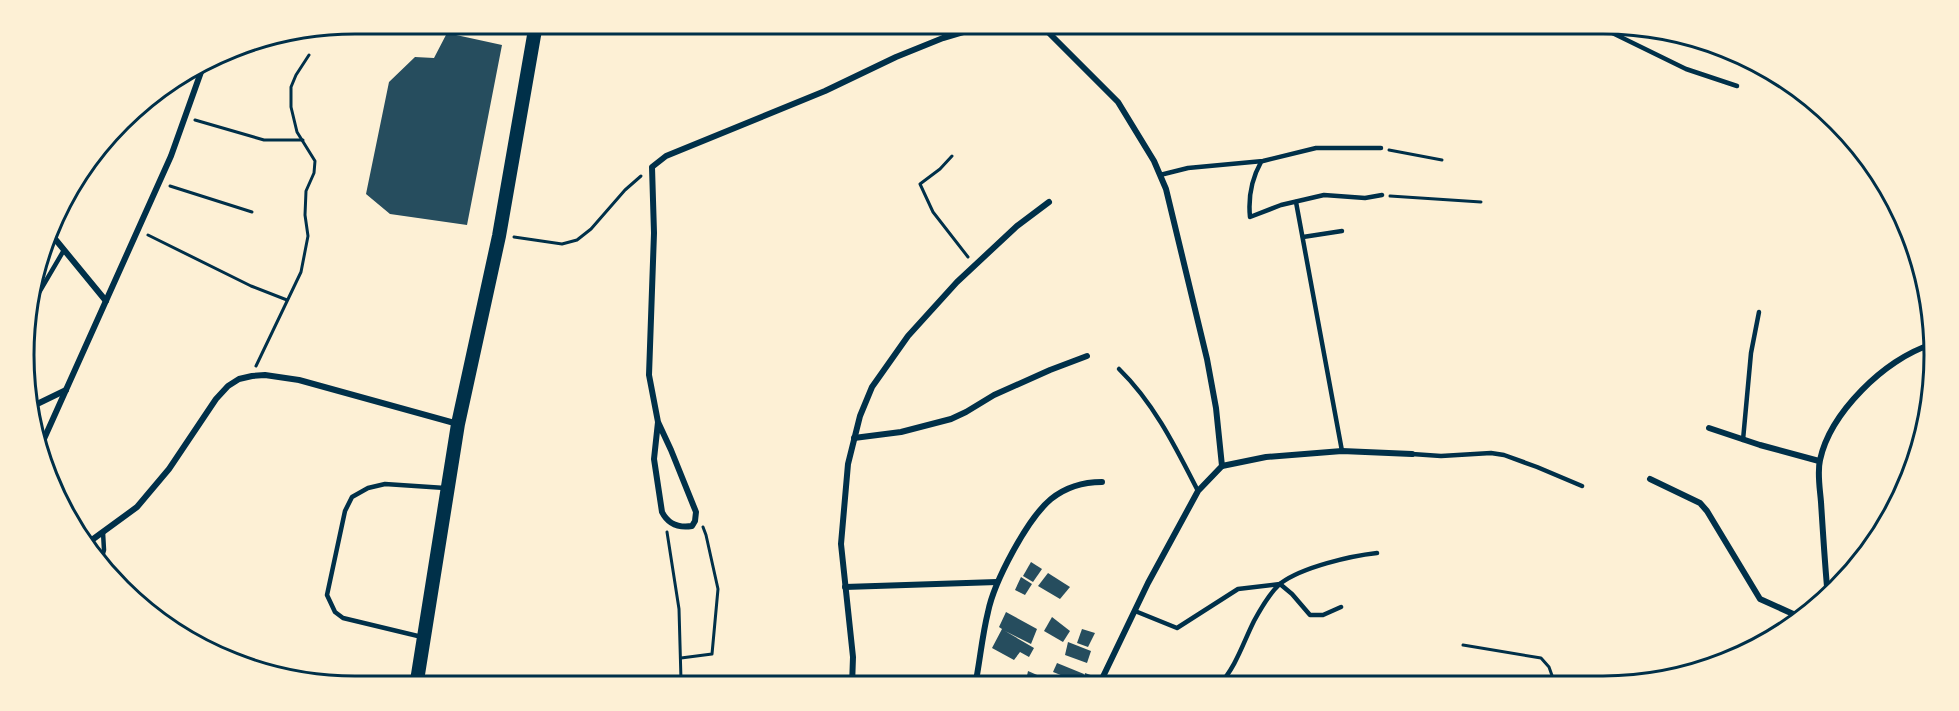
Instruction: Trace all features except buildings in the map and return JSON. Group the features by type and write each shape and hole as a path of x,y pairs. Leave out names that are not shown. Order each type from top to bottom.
{"main road":[{"path":"418,676 458,424 499,236 534,34"}],"street":[{"path":"658,422 654,459 662,512 665,519 674,525 692,526 696,512 658,422 649,375 654,233 652,167 666,156 825,91 896,57 956,34"},
{"path":"1050,34 1118,102 1160,175 1169,200 1207,359 1216,408 1222,466"},
{"path":"45,438 171,156 200,76"},
{"path":"852,676 853,657 841,544 848,464 860,416 872,387 915,328 974,266 1017,226 1049,202"},
{"path":"56,240 106,301"},
{"path":"1827,585 1819,461 1831,431 1867,384 1885,369 1916,349 1924,347"},
{"path":"854,438 901,432 951,419 994,395 1087,356"},
{"path":"93,539 137,507 170,469 216,399 228,386 239,379 265,375 299,381 458,424"},
{"path":"38,404 67,390"},
{"path":"1709,428 1819,461"},
{"path":"1103,676 1148,583 1198,491 1222,466 1266,457 1342,451 1412,454"},
{"path":"1650,479 1704,506 1760,599 1793,614"},
{"path":"977,676 988,611 997,582 1026,531 1050,500 1073,486 1086,482 1102,482"},
{"path":"845,587 997,582"}],"lane":[{"path":"1616,35 1686,69 1737,86"},
{"path":"1160,175 1188,168 1261,162 1316,148 1381,148"},
{"path":"1261,162 1251,185 1250,217 1281,205 1324,195 1365,198 1382,195"},
{"path":"1296,202 1342,451"},
{"path":"1303,237 1342,231"},
{"path":"42,287 64,250"},
{"path":"1743,440 1751,353 1759,312"},
{"path":"1119,369 1144,396 1171,439 1198,491"},
{"path":"1412,454 1441,456 1491,453 1504,455 1582,486"},
{"path":"424,638 343,618 335,612 327,595 345,511 352,497 368,488 385,484 448,488"},
{"path":"103,532 103,554"},
{"path":"1135,611 1177,628 1238,589 1280,584 1300,573 1356,555 1377,553"},
{"path":"1280,584 1310,615 1323,615 1341,607"},
{"path":"1227,676 1263,606 1280,584"}],"path":[{"path":"252,376 301,272 308,237 305,215 306,191 314,173 315,161 297,132 291,106 291,87 309,55"},
{"path":"185,115 204,123 225,127 264,140 303,141"},
{"path":"1381,148 1442,160"},
{"path":"952,156 940,169 920,184 933,212 974,266"},
{"path":"499,236 562,244 577,240 591,229 626,190 652,167"},
{"path":"159,183 252,212"},
{"path":"1382,195 1481,202"},
{"path":"138,231 171,245 251,286 287,300"},
{"path":"681,658 712,654 718,589 706,535 696,512"},
{"path":"665,519 679,609 681,676"},
{"path":"1463,645 1541,658 1549,667 1552,676"}]}
